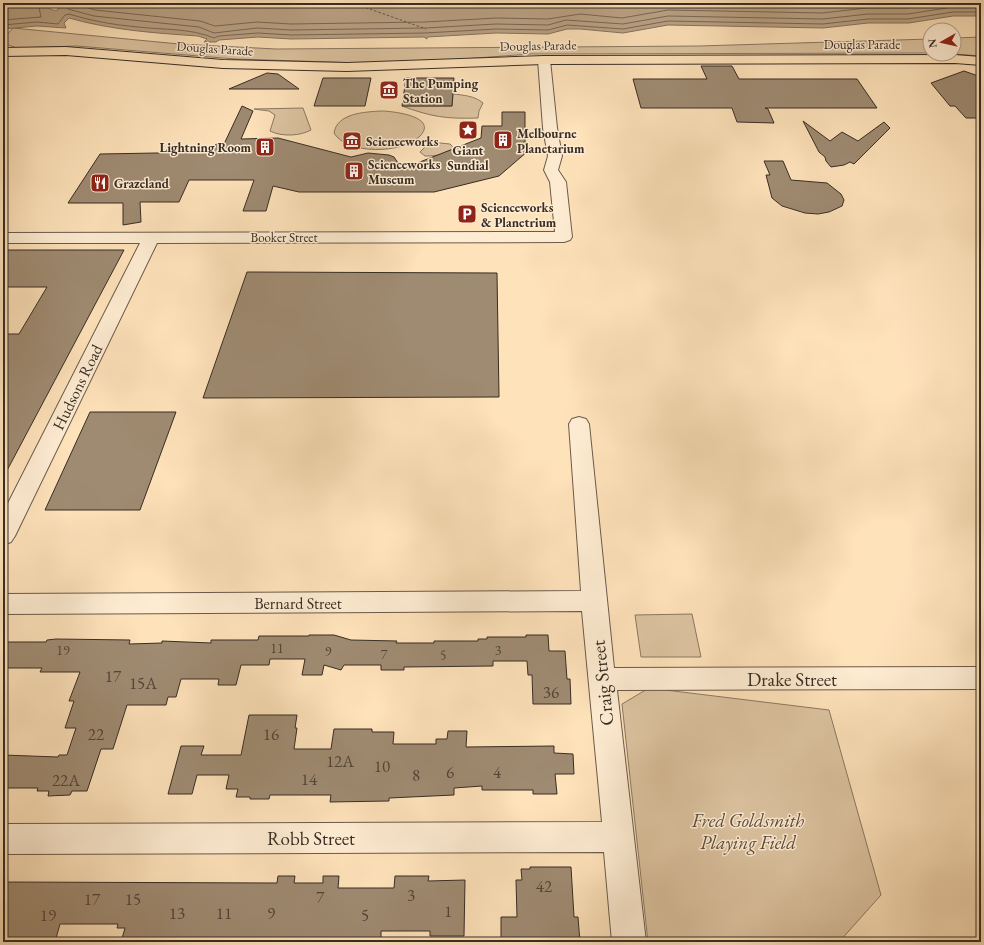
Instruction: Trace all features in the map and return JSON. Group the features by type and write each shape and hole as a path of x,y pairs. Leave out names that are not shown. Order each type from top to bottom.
{"main road":[{"name":"Douglas Parade","path":"3,52 66,51 223,64 321,67 386,67 544,60 954,59 981,61"},
{"name":"Douglas Parade","path":"3,56 96,54"}],"street":[{"name":"Booker Street","path":"3,238 564,237 558,182 551,170 555,163 551,126 548,121 550,114 544,60"},
{"name":"Hudsons Road","path":"3,536 151,238"},
{"name":"Craig Street","path":"579,424 594,601 629,942"},
{"name":"Bernard Street","path":"3,604 594,601"},
{"name":"Drake Street","path":"602,680 981,678"},
{"name":"Robb Street","path":"3,839 618,837"}],"green space":[{"path":"13,28 179,44 276,49 699,46 922,39 922,53 531,54 393,64 235,59 77,46 17,48 3,43 3,39"},
{"path":"981,37 981,56 962,55 962,38"},
{"path":"453,94 473,97 483,103 479,111 478,118 439,116 422,113 402,106 452,106"},
{"path":"303,108 311,130 302,134 291,135 270,131 275,115 269,111 254,109"},
{"path":"381,111 394,112 419,119 423,124 424,129 420,136 412,142 389,149 376,150 351,145 341,140 334,133 336,126 340,121 346,118 360,113"},
{"path":"440,143 450,144 454,148 444,154 437,155 425,156 420,152 426,146"},
{"path":"692,614 701,657 641,657 635,615"},
{"name":"Fred Goldsmith Playing Field","path":"649,688 829,710 881,895 839,942 648,942 622,704"}],"water":[{"path":"3,3 46,3 50,9 58,10 59,3 981,3 981,16 953,16 909,23 868,23 823,28 668,25 623,33 567,29 548,34 496,33 427,37 427,39 424,37 291,39 258,37 204,42 207,39 198,36 117,28 69,18 64,23 66,28 37,26 3,29"}],"building":[{"path":"701,66 732,66 739,79 857,79 877,108 765,108 768,109 774,123 737,122 732,108 641,108 633,79 707,79"},
{"path":"964,71 981,77 981,118 966,118 955,106 950,106 931,83"},
{"path":"267,73 278,74 299,89 229,89"},
{"path":"323,78 371,78 365,106 314,106"},
{"path":"406,78 454,78 452,106 402,106"},
{"path":"242,106 253,111 241,139 278,138 351,157 368,153 389,155 394,157 402,169 481,138 482,126 502,126 502,112 525,112 525,142 528,151 499,176 434,192 299,192 273,186 266,211 243,211 254,180 189,180 179,202 140,202 141,222 123,225 123,203 68,203 100,154 212,152 216,144 224,144"},
{"path":"803,121 830,141 842,132 858,141 884,122 890,128 854,164 850,162 844,165 831,167 826,161 825,157 819,152"},
{"path":"764,161 783,161 791,180 827,183 841,194 844,200 842,206 829,212 818,214 805,213 782,206 772,198 766,175 770,175"},
{"path":"3,250 124,250 3,478 3,334 19,334 47,287 3,287"},
{"path":"247,272 497,273 499,397 203,398"},
{"path":"90,412 176,412 140,510 45,510"},
{"path":"334,635 351,640 397,641 396,643 434,643 434,641 478,641 478,639 487,639 487,637 526,637 526,635 548,635 549,651 565,651 567,679 570,679 571,704 533,704 532,675 528,675 527,661 493,661 493,666 404,667 404,670 381,670 381,665 344,665 341,670 324,665 322,675 302,675 305,659 270,659 269,665 241,665 236,685 218,685 219,679 181,679 176,697 168,697 166,705 127,705 113,749 101,749 87,791 72,791 70,795 48,796 49,791 37,791 38,788 3,788 3,755 58,757 59,755 67,755 76,728 65,728 74,701 69,701 80,672 40,672 42,668 3,668 3,642 46,642 47,640 56,639 130,640 129,644 162,643 162,641 211,643 211,640 258,640 259,636"},
{"path":"249,715 297,715 294,749 331,749 334,729 372,729 372,732 394,732 393,744 436,744 436,739 447,739 448,731 467,731 466,747 554,746 554,753 573,754 574,774 555,774 557,794 533,794 533,790 482,790 482,786 454,788 454,795 389,798 389,801 330,802 331,795 270,795 269,799 250,799 250,797 236,797 238,789 226,789 229,775 197,775 192,794 168,794 181,746 204,746 201,755 241,755"},
{"path":"530,867 571,867 574,917 578,917 580,942 501,942 501,917 517,917 516,880 522,880 521,869 530,869"},
{"path":"278,876 295,876 294,883 323,883 323,876 339,876 338,888 394,888 395,876 429,876 428,881 465,880 464,936 430,936 430,931 381,931 381,942 121,942 125,928 117,928 118,924 60,924 55,942 3,942 3,882 277,883"}],"ferry route":[{"path":"353,3 426,29"}],"place":[{"name":"The Pumping Station","path":"389,90"},
{"name":"Giant Sundial","path":"468,130"},
{"name":"Melbourne Planetarium","path":"503,140"},
{"name":"Scienceworks","path":"352,141"},
{"name":"Lightning Room","path":"265,147"},
{"name":"Scienceworks Museum","path":"354,171"},
{"name":"Grazeland","path":"100,183"},
{"name":"Scienceworks & Planetrium","path":"467,214"}]}
